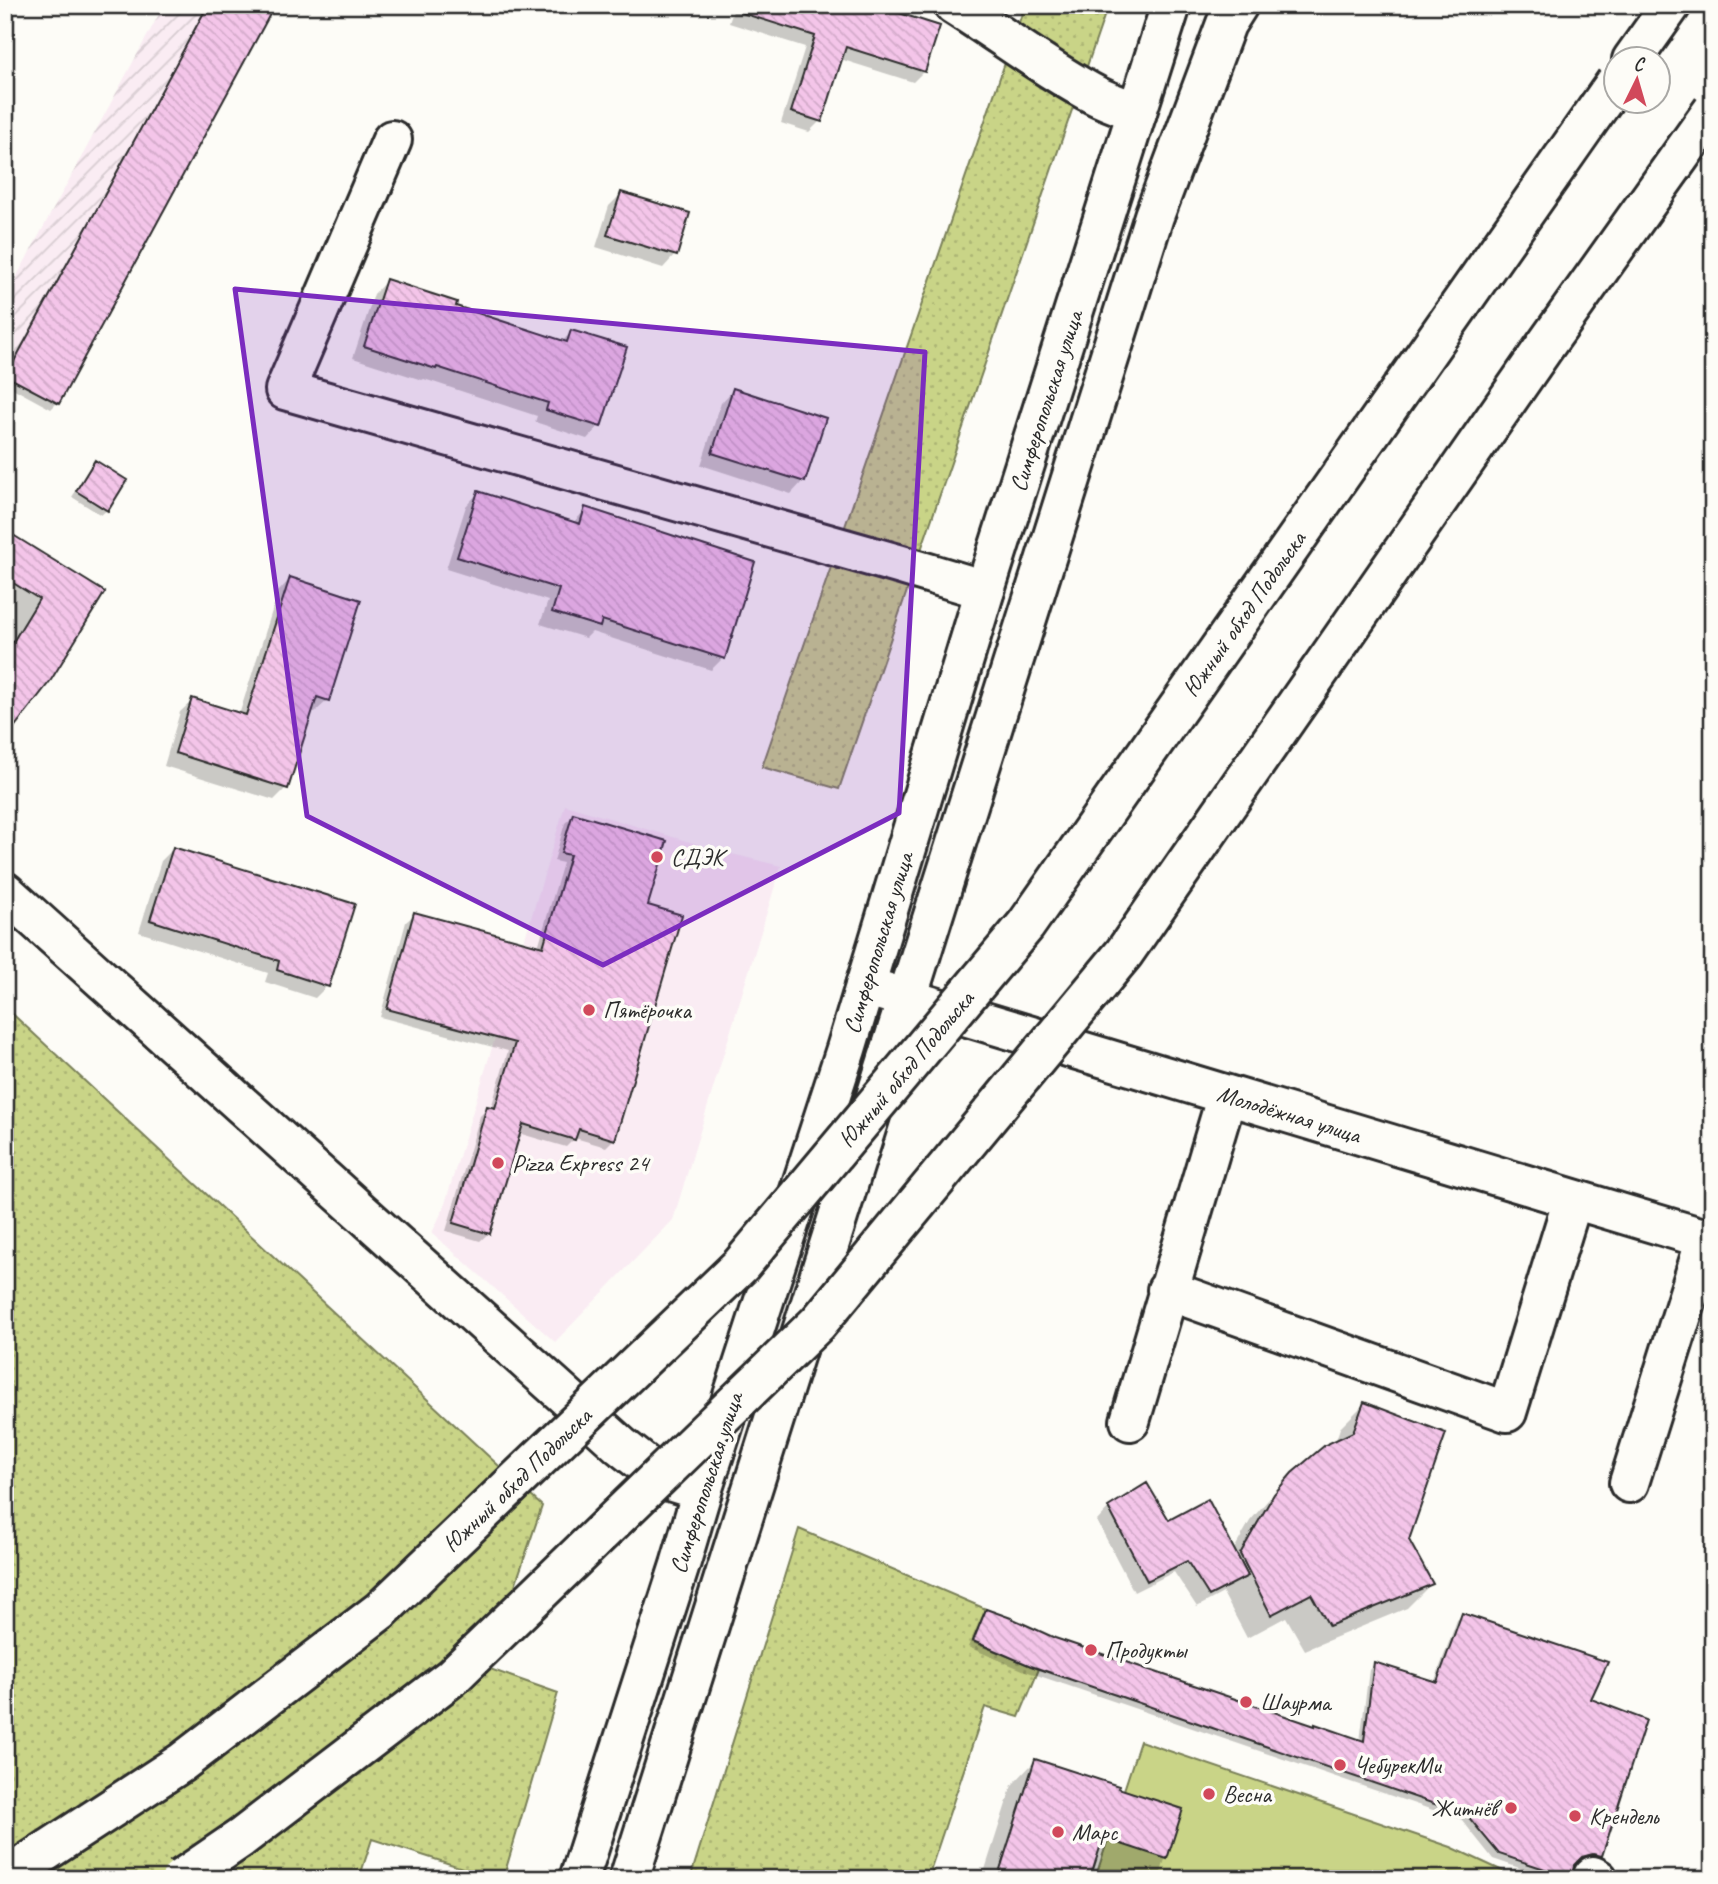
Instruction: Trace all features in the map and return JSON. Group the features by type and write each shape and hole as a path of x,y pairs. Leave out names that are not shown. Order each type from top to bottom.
{"main road":[{"path":"954,5 1050,69 1099,97 1137,112"},
{"name":"Симферопольская улица","path":"579,1879 846,1049 985,590 1171,5"},
{"path":"1642,46 1671,5"},
{"name":"Симферопольская улица","path":"629,1879 1154,216 1232,15"},
{"name":"Южный обход Подольска","path":"5,1878 181,1763 381,1610 741,1265 1026,925 1602,102"},
{"path":"181,1879 241,1838 452,1677 818,1323 1124,953 1537,357 1713,110"},
{"path":"392,140 285,390 985,590"},
{"path":"5,892 621,1446 663,1479 702,1490"},
{"name":"Молодёжная улица","path":"864,986 1709,1240"},
{"path":"1130,1421 1227,1095"},
{"path":"1167,1290 1507,1412 1573,1199"},
{"path":"1629,1483 1709,1240"}],"highlighted area":[{"path":"235,289 925,352 899,813 603,965 307,816"}],"shaded area":[{"path":"164,5 275,5 59,404 5,376 5,298"},
{"path":"565,805 781,866 673,1220 555,1342 432,1233 444,1207"}],"green space":[{"path":"1025,5 1108,5 839,789 762,767"},
{"path":"5,1007 542,1506 487,1668 558,1693 503,1879 372,1839 359,1879 5,1879"},
{"path":"799,1529 986,1609 973,1642 1039,1669 1019,1717 985,1707 931,1868 938,1879 690,1879"},
{"name":"Весна","path":"1140,1741 1451,1847 1520,1879 1095,1879"}],"building":[{"path":"208,5 275,5 59,404 6,376"},
{"path":"743,5 874,5 940,26 925,72 846,47 822,122 791,112 815,36 742,13"},
{"path":"621,192 690,213 677,256 607,235"},
{"path":"386,279 457,302 456,306 567,342 571,330 627,347 601,427 546,410 548,403 364,346"},
{"path":"733,388 826,418 805,482 712,453"},
{"path":"95,460 127,480 108,511 76,491"},
{"path":"478,491 580,524 585,507 755,562 725,659 602,620 600,627 552,612 559,589 457,557"},
{"path":"5,530 105,592 51,680 5,739 5,655 39,599 5,578"},
{"path":"290,577 361,600 329,701 317,697 288,789 175,753 192,698 246,715"},
{"path":"573,813 667,841 648,905 682,915 615,1140 579,1129 575,1140 523,1124 490,1234 453,1223 487,1106 495,1108 515,1043 387,1009 414,912 543,947 570,855 561,853"},
{"path":"173,847 355,904 329,987 277,970 279,961 150,920"},
{"path":"1364,1402 1446,1433 1409,1540 1433,1584 1329,1626 1311,1594 1271,1615 1240,1554 1274,1494 1292,1473 1325,1445 1353,1432"},
{"path":"1147,1483 1169,1520 1208,1499 1248,1576 1209,1596 1187,1561 1147,1581 1108,1507"},
{"path":"986,1609 1055,1638 1364,1741 1374,1662 1437,1682 1462,1613 1608,1662 1591,1699 1646,1720 1602,1856 1593,1854 1582,1857 1574,1865 1572,1878 1499,1854 1467,1815 1031,1666 973,1641"},
{"name":"Марс","path":"1035,1759 1183,1809 1167,1859 1103,1838 1090,1879 997,1879"}],"place":[{"name":"СДЭК","path":"657,857"},
{"name":"Пятёрочка","path":"589,1010"},
{"name":"Pizza Express 24","path":"498,1163"},
{"name":"Продукты","path":"1091,1650"},
{"name":"Шаурма","path":"1246,1702"},
{"name":"ЧебурекМи","path":"1340,1765"},
{"name":"Весна","path":"1209,1794"},
{"name":"Житнёв","path":"1511,1808"},
{"name":"Крендель","path":"1575,1816"},
{"name":"Марс","path":"1058,1832"}]}
